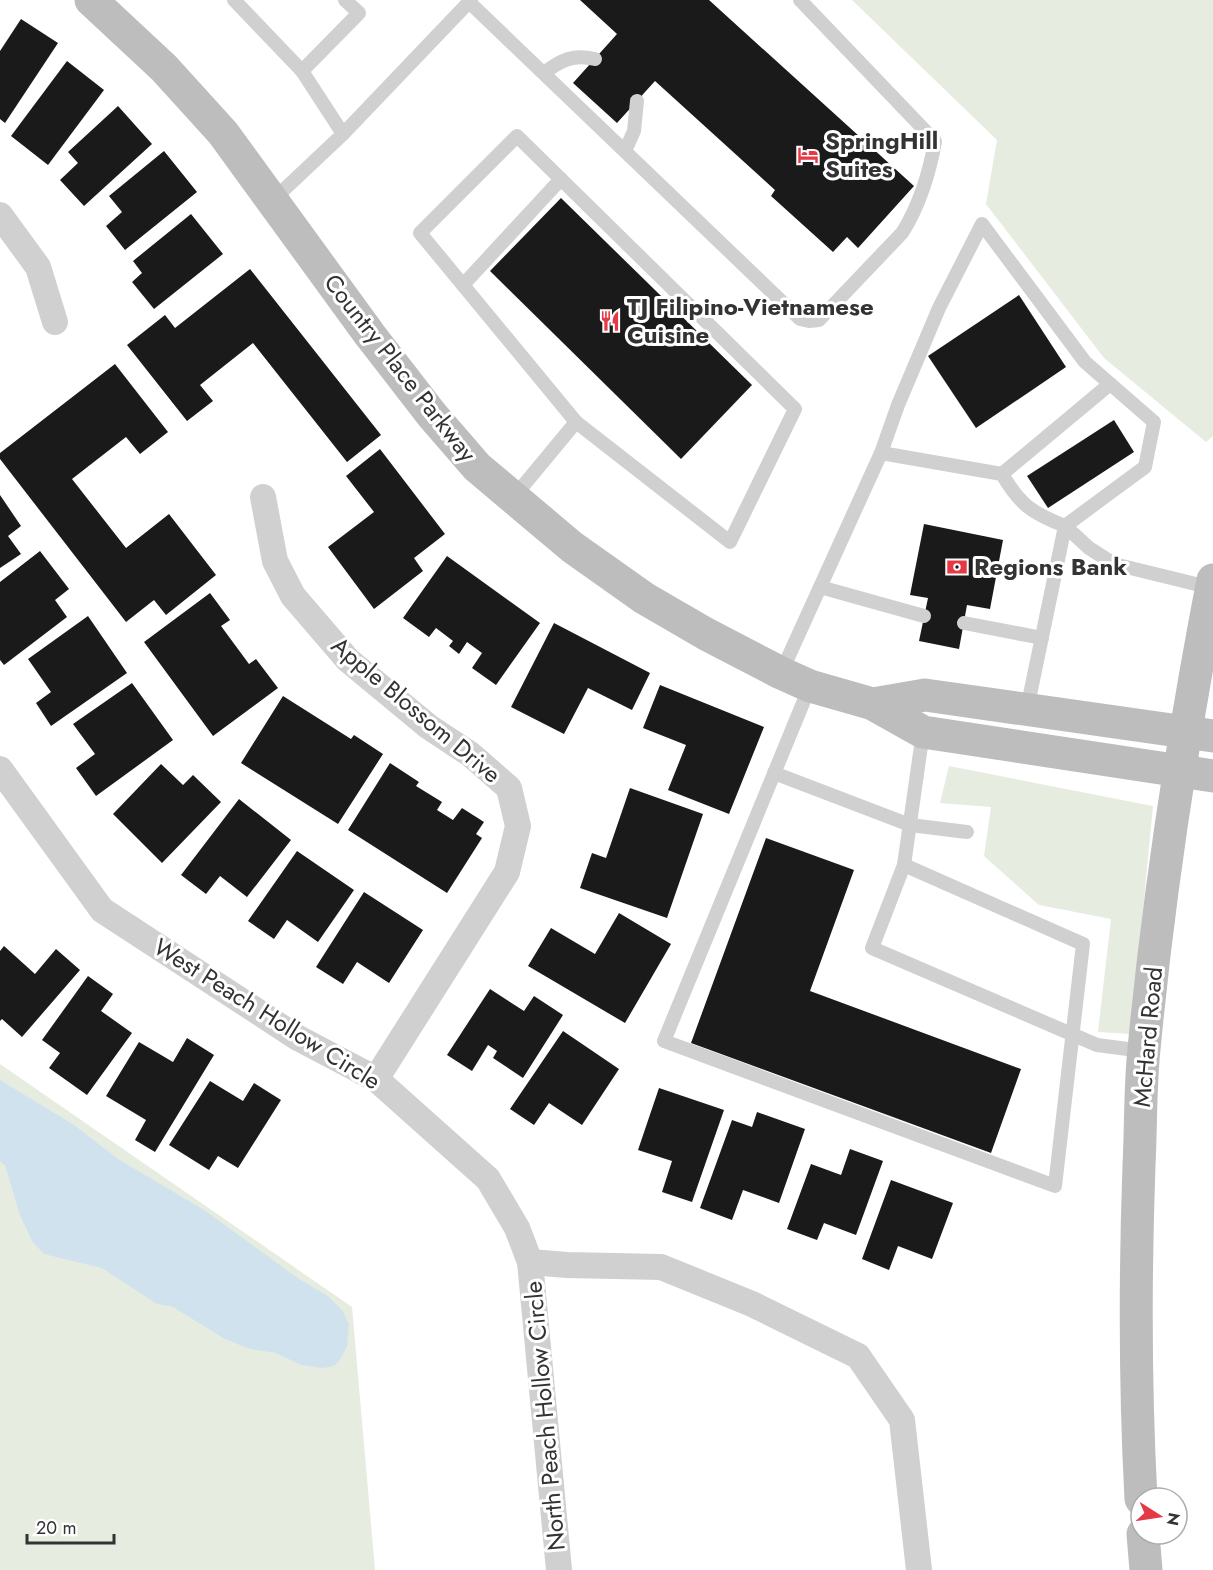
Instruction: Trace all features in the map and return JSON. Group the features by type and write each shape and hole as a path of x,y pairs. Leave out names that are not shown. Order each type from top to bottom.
{"street":[{"name":"Country Place Parkway","path":"91,0 164,68 223,133 432,415 477,467 572,547 644,597 706,634 795,679 873,704"},
{"path":"0,215 38,267 55,322"},
{"name":"Apple Blossom Drive","path":"264,497 275,561 292,596 348,660 429,727 470,754 509,788 518,826 507,872 376,1079"},
{"name":"McHard Road","path":"1140,1486 1136,1399 1136,1250 1143,1051 1178,771 1198,734 1212,584"},
{"path":"873,704 925,695 1198,734"},
{"path":"873,704 923,732 1213,776"},
{"name":"West Peach Hollow Circle","path":"0,769 102,910 298,1038 376,1079 488,1179 517,1228 530,1262"},
{"path":"530,1262 661,1267 752,1304 858,1356 902,1420 919,1570"},
{"name":"North Peach Hollow Circle","path":"530,1262 559,1570"},
{"path":"1144,1546 1146,1570"}],"lane":[{"path":"234,0 302,70 343,134"},
{"path":"302,70 358,13 345,0"},
{"path":"273,200 343,134 470,1 800,319 819,320 902,233 909,222 932,157 935,141 800,0"},
{"path":"544,73 562,59 573,57 595,59"},
{"path":"625,151 634,131 637,100"},
{"path":"517,136 561,179 795,409 730,542 576,422 420,233 517,136"},
{"path":"463,285 561,179"},
{"path":"904,865 1083,944 1055,1186 664,1041 774,773 795,679 820,587 881,453 898,405 939,308 982,224 1085,362 1154,422 1144,466 1065,526 1027,709"},
{"path":"1002,474 1110,384"},
{"path":"513,498 576,422"},
{"path":"881,453 1002,474 1014,494 1037,515 1065,526 1089,548 1114,564 1212,584"},
{"path":"820,587 924,616"},
{"path":"964,623 1042,638"},
{"path":"923,732 904,865 872,948 1097,1045 1143,1051"},
{"path":"774,773 910,825 967,832"}],"shaded area":[{"path":"852,0 1213,0 1213,436 1206,442 1104,358 986,204 997,140"},
{"path":"949,766 1153,806 1131,1034 1098,1032 1111,919 1039,905 984,856 991,807 940,803"},
{"path":"0,1064 352,1307 375,1570 0,1570"}],"water":[{"path":"0,1080 74,1125 118,1159 204,1210 299,1279 328,1296 342,1310 349,1324 347,1346 340,1360 334,1366 323,1368 301,1365 276,1353 250,1349 225,1339 173,1307 157,1304 102,1268 44,1254 32,1241 20,1215 5,1165 0,1161"}],"building":[{"name":"SpringHill Suites","path":"580,0 709,0 914,186 858,248 847,237 833,252 771,196 775,190 655,81 617,123 573,83 617,34"},
{"path":"21,19 58,43 5,123 0,119 0,51"},
{"path":"67,61 104,90 48,165 11,136"},
{"path":"118,106 152,144 84,206 60,180 78,163 68,152"},
{"path":"164,151 197,192 125,250 106,226 122,212 109,196"},
{"path":"561,198 752,385 681,459 490,271"},
{"path":"191,214 223,254 154,309 132,282 142,273 133,261"},
{"path":"250,269 381,435 347,462 253,343 200,385 213,401 187,421 127,345 165,315 175,328"},
{"path":"1019,295 1066,367 976,428 928,356"},
{"path":"115,364 168,432 140,454 126,437 72,479 126,548 169,514 216,575 166,615 154,600 126,622 0,459 0,453"},
{"path":"1114,420 1134,452 1048,508 1027,476"},
{"path":"380,449 445,534 414,558 423,571 374,609 328,547 374,512 346,476"},
{"path":"0,495 21,526 8,536 21,554 0,568"},
{"name":"Regions Bank","path":"924,524 1003,540 990,609 967,605 959,649 919,641 928,598 910,595"},
{"path":"40,551 69,589 55,600 67,617 4,665 0,660 0,582"},
{"path":"447,556 540,623 496,685 472,668 482,653 467,642 459,654 449,646 453,641 436,628 429,637 403,618"},
{"path":"210,593 230,620 221,626 249,664 256,659 278,688 213,736 144,642"},
{"path":"88,616 127,673 51,726 36,703 51,692 28,659"},
{"path":"554,623 650,673 632,710 588,688 564,734 511,707"},
{"path":"132,683 173,740 96,796 76,768 95,754 73,724"},
{"path":"660,685 764,727 729,814 668,790 686,745 643,728"},
{"path":"283,696 351,739 354,735 383,754 338,824 241,763"},
{"path":"390,763 419,782 416,786 442,802 437,810 453,820 462,808 484,822 476,834 482,838 447,893 348,830"},
{"path":"161,764 183,785 193,775 221,802 162,863 113,814"},
{"path":"630,788 703,814 667,918 580,888 592,853 606,858"},
{"path":"239,799 291,840 247,897 220,876 206,894 181,875"},
{"path":"766,838 854,870 810,991 1021,1069 991,1153 691,1043"},
{"path":"297,851 354,890 318,942 287,920 274,939 248,921"},
{"path":"364,892 423,930 389,983 357,962 343,984 316,967"},
{"path":"619,913 671,944 625,1023 528,966 551,928 595,954"},
{"path":"4,946 35,974 56,949 80,970 22,1037 2,1019 0,1021 0,951"},
{"path":"88,976 113,994 101,1011 132,1033 87,1095 49,1068 60,1053 42,1040"},
{"path":"490,989 524,1011 534,996 563,1015 523,1078 493,1058 497,1051 488,1045 472,1071 447,1055"},
{"path":"563,1031 619,1069 582,1125 549,1103 534,1125 510,1109"},
{"path":"187,1038 214,1055 155,1152 135,1140 146,1120 106,1096 139,1042 173,1062"},
{"path":"210,1081 243,1101 254,1083 281,1100 238,1168 218,1156 209,1170 169,1145"},
{"path":"659,1088 724,1110 692,1202 662,1192 672,1161 638,1150"},
{"path":"757,1112 805,1129 779,1203 743,1190 732,1220 700,1208 732,1120 752,1127"},
{"path":"850,1149 883,1161 856,1235 824,1223 817,1240 787,1229 811,1164 841,1175"},
{"path":"891,1180 953,1203 932,1259 898,1246 889,1270 862,1259"}],"place":[{"name":"SpringHill Suites","path":"808,155"},
{"name":"TJ Filipino-Vietnamese Cuisine","path":"610,321"},
{"name":"Regions Bank","path":"957,567"}]}
